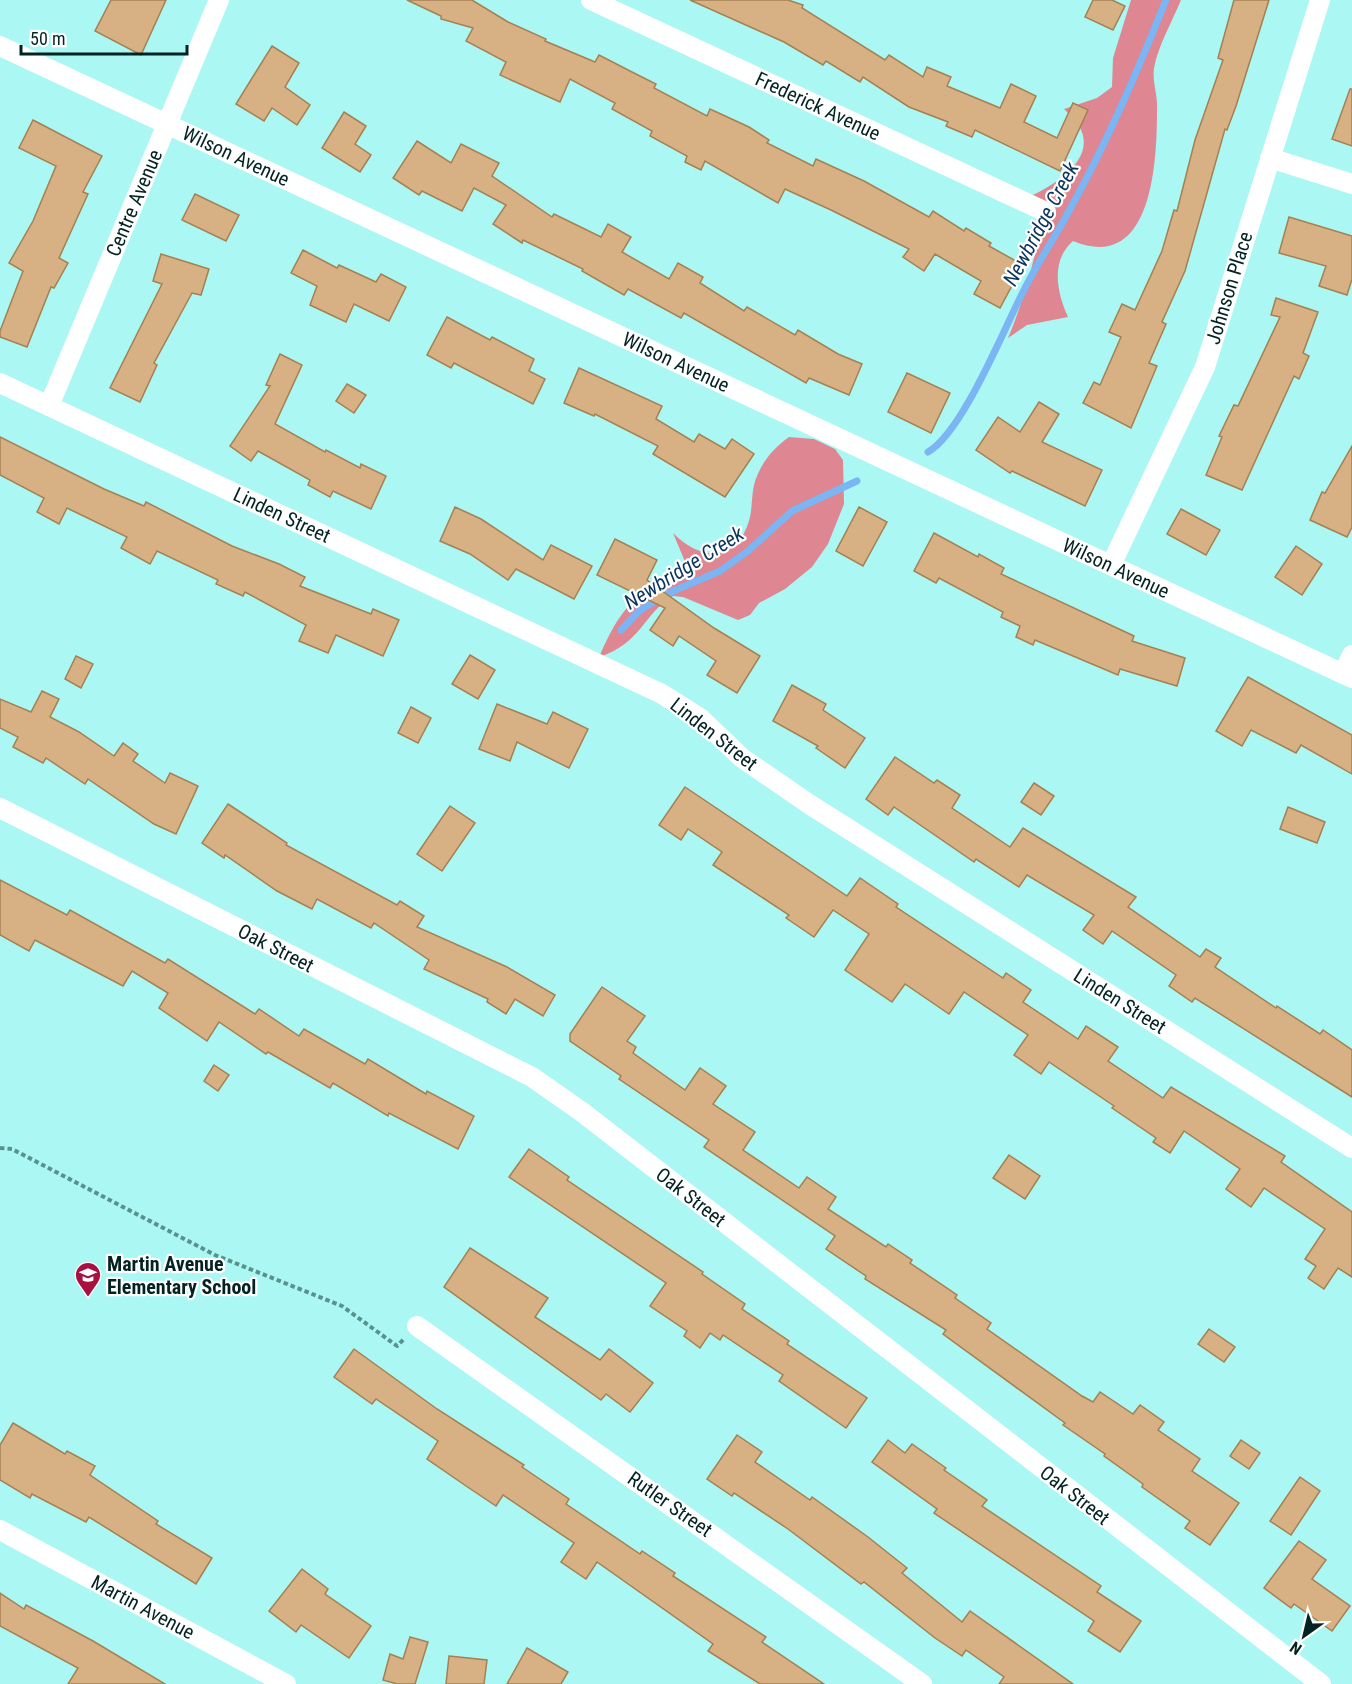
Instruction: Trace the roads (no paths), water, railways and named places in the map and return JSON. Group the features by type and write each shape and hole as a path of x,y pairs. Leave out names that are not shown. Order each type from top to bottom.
{"street":[{"name":"Centre Avenue","path":"49,406 219,0"},
{"name":"Frederick Avenue","path":"591,0 1046,212"},
{"name":"Johnson Place","path":"1111,565 1205,367 1320,0"},
{"name":"Wilson Avenue","path":"0,46 1348,676"},
{"path":"1270,158 1352,184"},
{"name":"Linden Street","path":"0,383 663,694 700,718 742,758 809,804 1352,1148"},
{"path":"1348,676 1352,655"},
{"name":"Oak Street","path":"0,808 532,1077 582,1112 1321,1684"},
{"name":"Rutler Street","path":"417,1326 922,1684"},
{"name":"Martin Avenue","path":"0,1530 286,1684"}],"waterway":[{"name":"Newbridge Creek","path":"928,452 941,441 954,424 981,380 1027,283 1083,185 1109,133 1166,0"},
{"name":"Newbridge Creek","path":"621,630 639,611 664,595 720,571 748,551 792,511 857,481"}],"place":[{"name":"Martin Avenue Elementary School","path":"88,1298"}]}
